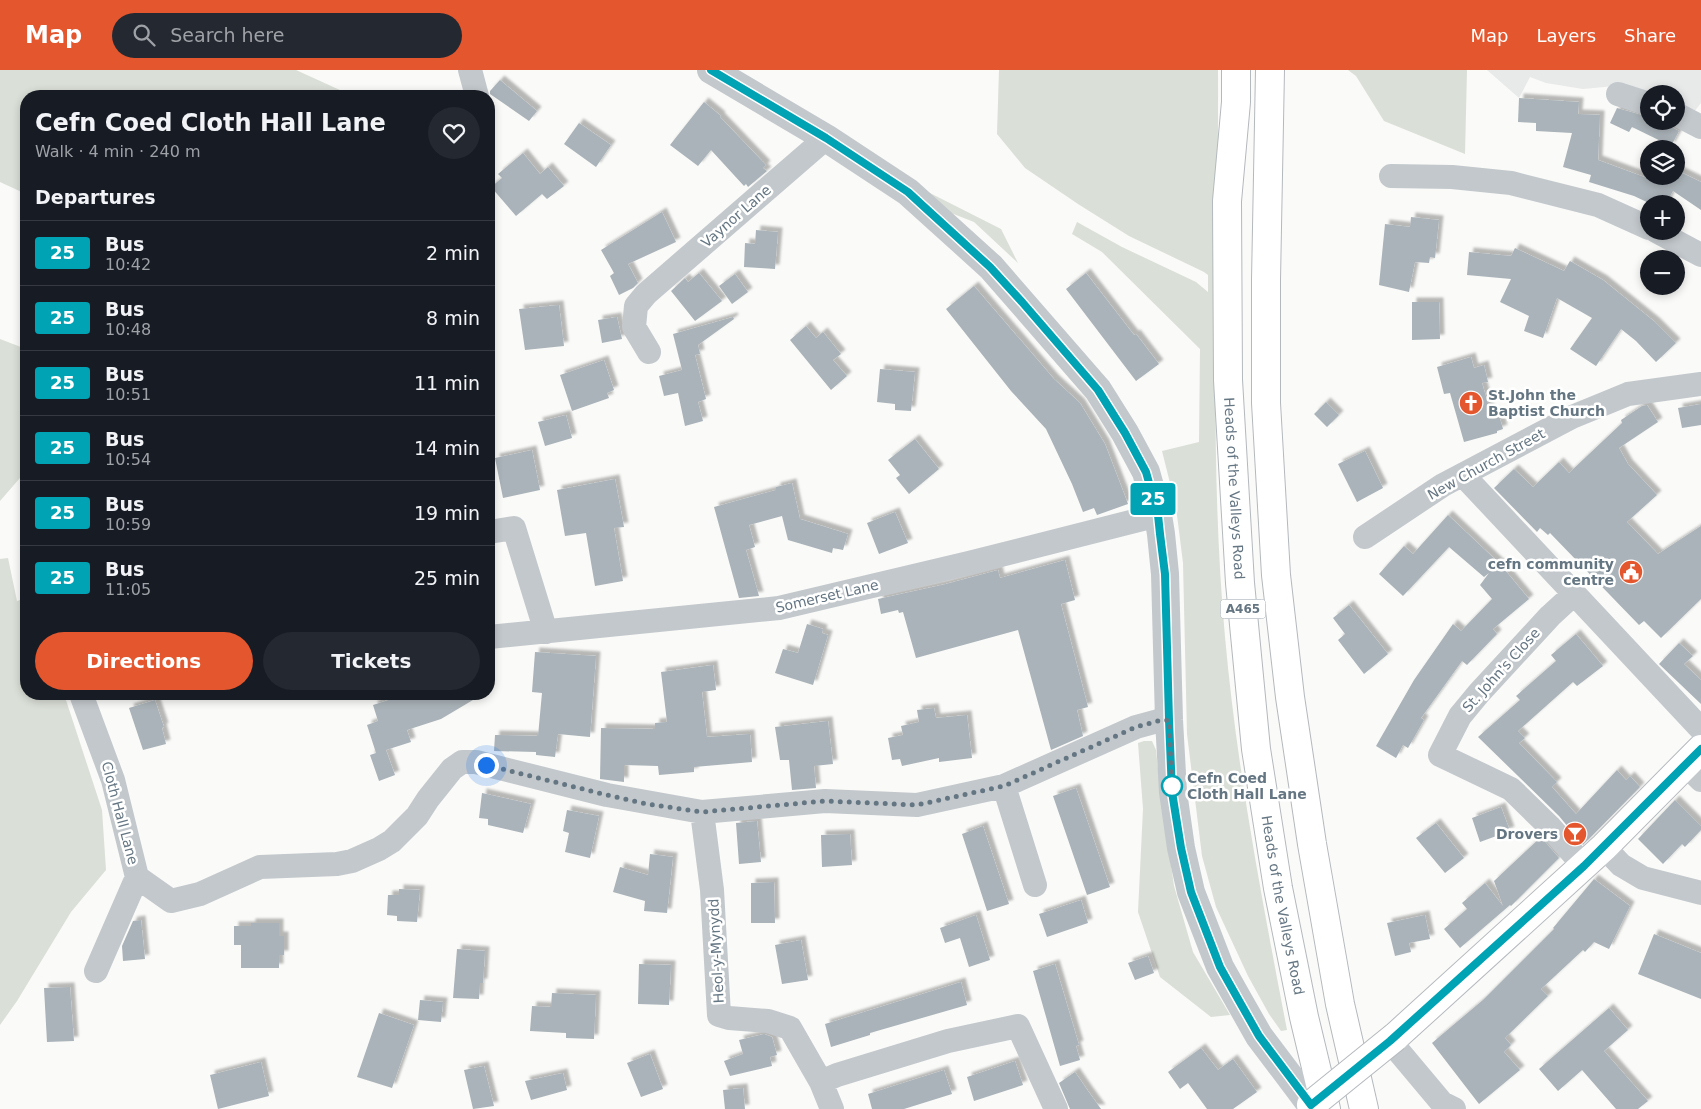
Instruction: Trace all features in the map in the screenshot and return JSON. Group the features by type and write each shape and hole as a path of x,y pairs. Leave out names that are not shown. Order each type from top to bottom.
{"main road":[{"name":"Heads of the Valleys Road","path":"1236,70 1236,102 1228,201 1228,380 1241,592 1256,749 1278,888 1304,1017 1311,1106"},
{"name":"A465","path":"1270,70 1266,393 1276,575 1290,697 1312,844 1340,1004 1364,1109"},
{"path":"1311,1106 1395,1043 1604,847 1696,765"}],"street":[{"path":"470,70 475,90"},
{"path":"711,70 826,138 908,192 990,267 1029,310 1098,390 1125,433 1146,472 1158,515 1165,574 1172,792 1181,848 1191,892 1220,967 1259,1036 1311,1106"},
{"path":"1618,94 1640,101"},
{"path":"1685,119 1701,127"},
{"name":"Vaynor Lane","path":"649,352 634,327 636,306 646,294 826,138"},
{"path":"1391,176 1452,177 1511,183 1598,206 1640,224"},
{"path":"1673,240 1701,255"},
{"name":"New Church Street","path":"1365,537 1443,485 1572,417 1628,394 1701,384"},
{"path":"1463,476 1701,729"},
{"name":"Somerset Lane","path":"495,636 779,608 969,563 1158,515"},
{"path":"495,531 514,528 546,632"},
{"name":"St. John's Close","path":"1574,594 1550,616 1479,693 1460,716 1440,755 1511,789 1549,826 1584,866"},
{"name":"Cloth Hall Lane","path":"83,700 113,780 137,877 96,971"},
{"name":"Cloth Hall Lane","path":"137,877 171,901 200,894 260,867 322,865 352,861 379,850 392,841 417,816 452,769 462,762 476,762 647,804 702,812 825,801 917,805 1004,786 1136,727 1169,720"},
{"path":"1004,786 1035,885"},
{"name":"Heol-y-Mynydd","path":"702,812 712,890 719,1015 729,1018 768,1021 790,1028 821,1082 832,1109"},
{"path":"1604,847 1621,865 1643,878 1701,894"},
{"path":"821,1082 837,1074 948,1041 1018,1026 1056,1109"},
{"path":"1395,1043 1442,1103 1454,1109"}],"shaded area":[{"path":"0,70 296,70 340,90 20,90 20,191 0,182"},
{"path":"999,70 1218,70 1216,425 1217,496 1225,637 1243,786 1287,1030 1281,1031 1269,1014 1248,976 1216,907 1202,856 1187,734 1183,563 1176,507 1162,451 1199,442 1200,349 1102,252 1072,234 1077,222 1122,247 1196,282 1208,292 1208,275 1129,236 1025,168 997,134"},
{"path":"1348,70 1467,70 1465,154 1384,121 1356,76"},
{"path":"1487,70 1701,70 1701,103 1694,112 1685,108 1685,85 1640,85 1640,90 1626,85 1583,89 1546,83 1530,77 1519,98"},
{"path":"924,190 1001,229 1018,263 974,222 946,211"},
{"path":"0,339 20,347 20,478 0,501"},
{"path":"8,558 17,601 20,600 20,700 66,700 102,810 106,870 71,912 17,1001 0,1025 0,559"},
{"path":"1152,741 1156,750 1174,886 1193,952 1230,1015 1211,1017 1160,977 1138,912 1143,809 1138,743"}],"building":[{"path":"500,80 537,111 529,121 495,97 495,90 491,90"},
{"path":"1519,98 1579,102 1578,114 1600,115 1598,160 1640,175 1640,185 1685,185 1685,174 1701,182 1701,210 1685,199 1685,195 1679,195 1673,191 1671,195 1640,195 1640,199 1589,182 1591,175 1563,167 1572,133 1536,131 1536,123 1518,122"},
{"path":"704,102 721,116 766,165 763,168 767,171 748,187 746,184 744,186 711,150 698,166 670,145"},
{"path":"1617,108 1640,114 1640,130 1679,131 1674,140 1659,140 1632,127 1629,132 1610,123"},
{"path":"579,123 611,145 596,167 564,144"},
{"path":"523,153 540,174 548,167 564,186 547,199 542,194 516,216 495,192 495,184 502,178 498,174"},
{"path":"662,212 676,242 628,264 638,283 633,288 619,295 610,276 614,273 601,250"},
{"path":"1411,217 1439,220 1435,258 1430,257 1429,263 1415,262 1409,292 1379,285 1385,224 1410,227"},
{"path":"756,230 778,232 775,269 744,267 745,243 755,244"},
{"path":"1515,248 1564,271 1570,261 1603,280 1655,322 1676,343 1656,362 1636,341 1621,329 1596,366 1570,349 1592,318 1557,298 1543,338 1524,331 1529,316 1500,302 1511,279 1467,275 1469,252 1511,256"},
{"path":"699,273 722,301 695,321 671,291 685,278 688,282"},
{"path":"1086,273 1159,364 1136,381 1066,289"},
{"path":"735,274 748,292 732,304 719,286"},
{"path":"974,286 1054,379 1080,403 1105,444 1128,504 1097,515 1094,508 1083,512 1046,429 1011,391 946,309"},
{"path":"1412,302 1439,302 1440,339 1412,340"},
{"path":"559,305 564,346 525,350 519,309"},
{"path":"617,317 622,339 602,343 598,320"},
{"path":"733,317 734,319 698,345 700,354 695,355 706,399 698,402 703,421 685,426 678,393 664,396 659,376 682,370 673,334"},
{"path":"806,326 816,338 823,332 841,354 833,360 847,376 831,390 790,340"},
{"name":"St.John the Baptist Church","path":"1471,357 1474,368 1484,365 1488,382 1482,383 1491,414 1498,412 1503,429 1497,431 1497,433 1464,442 1450,393 1444,394 1437,367"},
{"path":"604,360 614,390 607,393 609,398 572,411 560,375"},
{"path":"880,369 915,372 911,411 895,410 895,404 877,402"},
{"path":"1326,402 1339,415 1327,427 1314,414"},
{"path":"1701,404 1701,425 1682,428 1678,408"},
{"path":"1647,405 1658,422 1619,448 1628,464 1657,495 1627,522 1658,554 1701,526 1701,599 1661,638 1644,621 1639,625 1550,533 1548,535 1540,528 1537,532 1494,488 1514,469 1533,487 1559,462 1569,473 1622,423 1621,420 1642,406"},
{"path":"566,415 572,438 545,446 538,422"},
{"path":"915,439 939,469 909,494 896,478 900,475 888,460"},
{"path":"532,450 540,490 503,498 495,458"},
{"path":"1365,451 1383,488 1357,502 1338,464"},
{"path":"615,479 624,527 614,528 623,581 595,586 586,533 565,536 557,490"},
{"path":"792,483 800,519 848,534 843,550 833,548 832,553 788,540 782,516 749,525 755,547 746,550 759,596 739,598 714,507 776,490 776,487"},
{"path":"895,512 908,543 879,554 867,523"},
{"path":"1448,515 1500,564 1529,599 1493,629 1497,634 1467,665 1462,661 1421,718 1424,720 1408,748 1403,745 1396,758 1376,746 1414,680 1453,624 1461,631 1492,599 1480,585 1489,573 1484,577 1449,547 1403,596 1379,574 1404,546 1413,554"},
{"path":"1065,560 1075,600 1061,604 1088,707 1077,710 1083,736 1051,750 1018,630 916,658 903,612 899,613 898,610 881,614 878,599 998,570 1000,578"},
{"path":"1349,605 1388,654 1364,674 1338,640 1345,634 1333,618"},
{"path":"807,624 823,629 822,633 828,635 813,685 775,673 783,649 798,653"},
{"path":"1576,634 1603,666 1577,686 1573,682 1518,731 1525,738 1519,743 1557,782 1552,787 1576,814 1617,770 1626,780 1630,776 1640,787 1583,845 1559,816 1478,737 1520,700 1516,696 1556,661 1551,655"},
{"path":"1679,643 1693,656 1684,664 1701,680 1701,704 1659,664"},
{"path":"535,652 596,656 590,737 558,734 555,757 536,755 536,752 494,751 495,735 538,736 542,693 532,692"},
{"path":"713,665 716,690 702,692 707,737 750,734 752,762 694,767 694,772 659,775 658,766 624,765 624,782 600,779 601,728 655,729 655,723 667,722 661,672"},
{"path":"155,700 164,727 162,728 166,744 143,750 129,708"},
{"path":"388,700 473,700 441,719 407,730 411,742 386,750 395,775 379,781 370,755 376,753 367,725 378,721 373,705"},
{"path":"934,708 936,718 967,715 972,758 939,762 939,758 902,766 900,759 892,760 888,738 903,735 901,726 919,722 917,710"},
{"path":"828,721 833,764 814,766 816,788 792,790 789,760 780,760 775,727"},
{"path":"1076,788 1110,887 1087,895 1053,796"},
{"path":"482,793 531,804 523,833 488,825 488,819 479,818"},
{"path":"1675,800 1701,826 1701,830 1685,847 1682,844 1663,864 1638,839"},
{"path":"1501,807 1510,831 1480,842 1472,818"},
{"path":"567,810 599,816 590,858 565,852 569,833 563,831"},
{"path":"757,821 761,862 739,864 736,823"},
{"path":"1436,823 1464,858 1445,873 1416,838"},
{"path":"983,826 1009,904 987,911 962,834"},
{"path":"850,834 852,865 822,867 821,835"},
{"path":"1541,837 1559,858 1511,906 1460,948 1444,929 1467,909 1462,903 1485,883 1503,906 1494,881"},
{"path":"650,854 673,857 667,913 644,911 645,901 613,892 620,867 648,875"},
{"path":"1594,879 1630,906 1609,949 1594,942 1585,952 1583,950 1541,989 1548,996 1505,1038 1511,1045 1504,1052 1520,1070 1479,1104 1432,1043 1483,1000 1554,929"},
{"path":"774,882 775,923 751,923 751,883"},
{"path":"399,889 420,890 417,922 397,921 397,916 387,915 388,895 399,895"},
{"path":"1081,900 1088,923 1047,937 1039,914"},
{"path":"976,915 990,960 969,967 960,938 945,943 940,928"},
{"path":"1425,915 1430,939 1409,943 1411,952 1395,956 1387,923"},
{"path":"141,920 145,959 123,961 122,946 133,921"},
{"path":"251,923 279,923 279,936 284,936 284,955 279,955 279,968 241,968 241,945 234,945 234,926 251,926"},
{"path":"1654,934 1701,953 1701,999 1638,974"},
{"path":"801,940 808,980 782,984 775,945"},
{"path":"457,949 485,951 483,983 480,983 479,999 453,998"},
{"path":"1148,956 1154,973 1135,980 1128,963"},
{"path":"639,964 671,965 669,1005 638,1004"},
{"path":"1055,964 1079,1045 1076,1046 1080,1060 1060,1066 1033,971"},
{"path":"961,982 967,1005 870,1033 870,1035 831,1047 825,1024"},
{"path":"70,987 74,1041 47,1042 44,988"},
{"path":"552,993 596,995 594,1039 566,1038 566,1033 530,1031 532,1006 551,1007"},
{"path":"420,1000 443,1002 441,1022 418,1020"},
{"path":"1609,1008 1628,1030 1604,1051 1648,1101 1638,1109 1616,1109 1582,1070 1558,1091 1539,1069"},
{"path":"379,1013 414,1025 392,1088 357,1077"},
{"path":"764,1034 772,1037 777,1055 770,1057 772,1066 730,1076 724,1061 743,1054 739,1040"},
{"path":"1201,1048 1218,1070 1233,1059 1257,1092 1233,1109 1207,1109 1188,1083 1180,1089 1168,1072"},
{"path":"650,1054 663,1089 641,1097 627,1063"},
{"path":"1015,1061 1023,1085 974,1101 967,1077"},
{"path":"261,1062 269,1096 218,1109 210,1075"},
{"path":"484,1066 494,1106 473,1109 464,1070"},
{"path":"944,1070 952,1094 904,1109 872,1109 868,1094"},
{"path":"1075,1072 1101,1109 1070,1109 1059,1083"},
{"path":"563,1073 567,1090 531,1100 525,1081"},
{"path":"743,1088 745,1109 725,1109 723,1090"}],"bus line":[{"name":"25","path":"711,70 826,138 908,192 990,267 1022,302 1098,390 1125,433 1146,472 1158,515 1165,574 1172,792 1181,848 1191,892 1220,967 1238,999 1259,1036 1311,1105 1390,1041 1584,866 1701,749"}],"place":[{"name":"St.John the Baptist Church","path":"1471,403"},
{"name":"cefn community centre","path":"1631,572"},
{"name":"Cefn Coed Cloth Hall Lane","path":"1172,786"},
{"name":"Drovers","path":"1575,834"}],"route":[{"path":"486,765 647,804 702,812 825,801 917,805 1004,786 1136,727 1169,720 1172,792 1172,786"}]}
